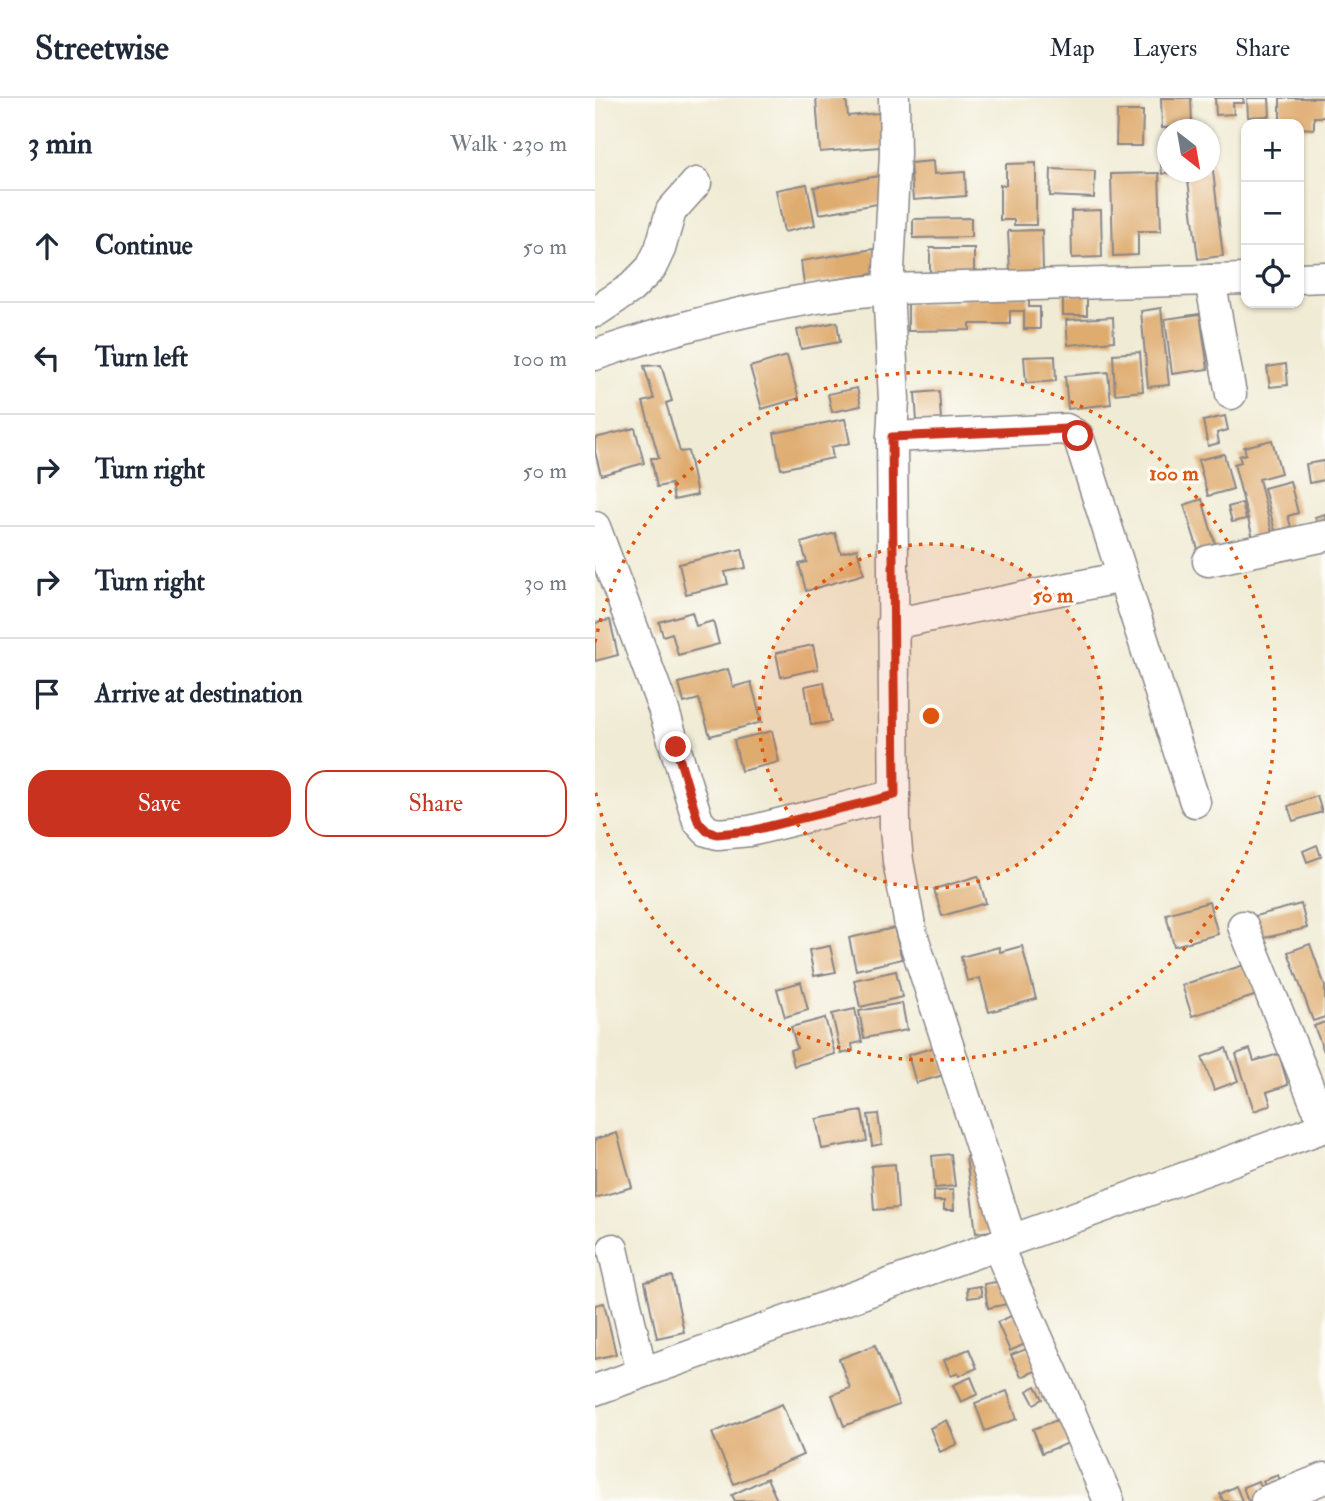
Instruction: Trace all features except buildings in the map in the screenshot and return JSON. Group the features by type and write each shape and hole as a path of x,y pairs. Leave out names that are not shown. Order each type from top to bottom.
{"street":[{"path":"894,98 888,289 894,399 893,624 898,861 911,931 1004,1242 1109,1501"},
{"path":"595,313 631,288 651,268 660,249 671,211 696,183"},
{"path":"1304,278 1325,277"},
{"path":"595,355 731,314 823,296 888,289 1241,279"},
{"path":"1210,280 1231,394"},
{"path":"892,437 1066,429 1074,432 1081,441 1195,802"},
{"path":"595,527 663,708 702,827 717,834 750,831 895,795"},
{"path":"1208,561 1325,536"},
{"path":"893,624 1123,577"},
{"path":"595,1390 1325,1127 1243,926"},
{"path":"613,1249 642,1372"},
{"path":"1266,1501 1325,1478"}],"route":[{"path":"676,747 698,821 707,831 717,834 750,831 895,795 892,437 1066,429 1078,436"}]}
